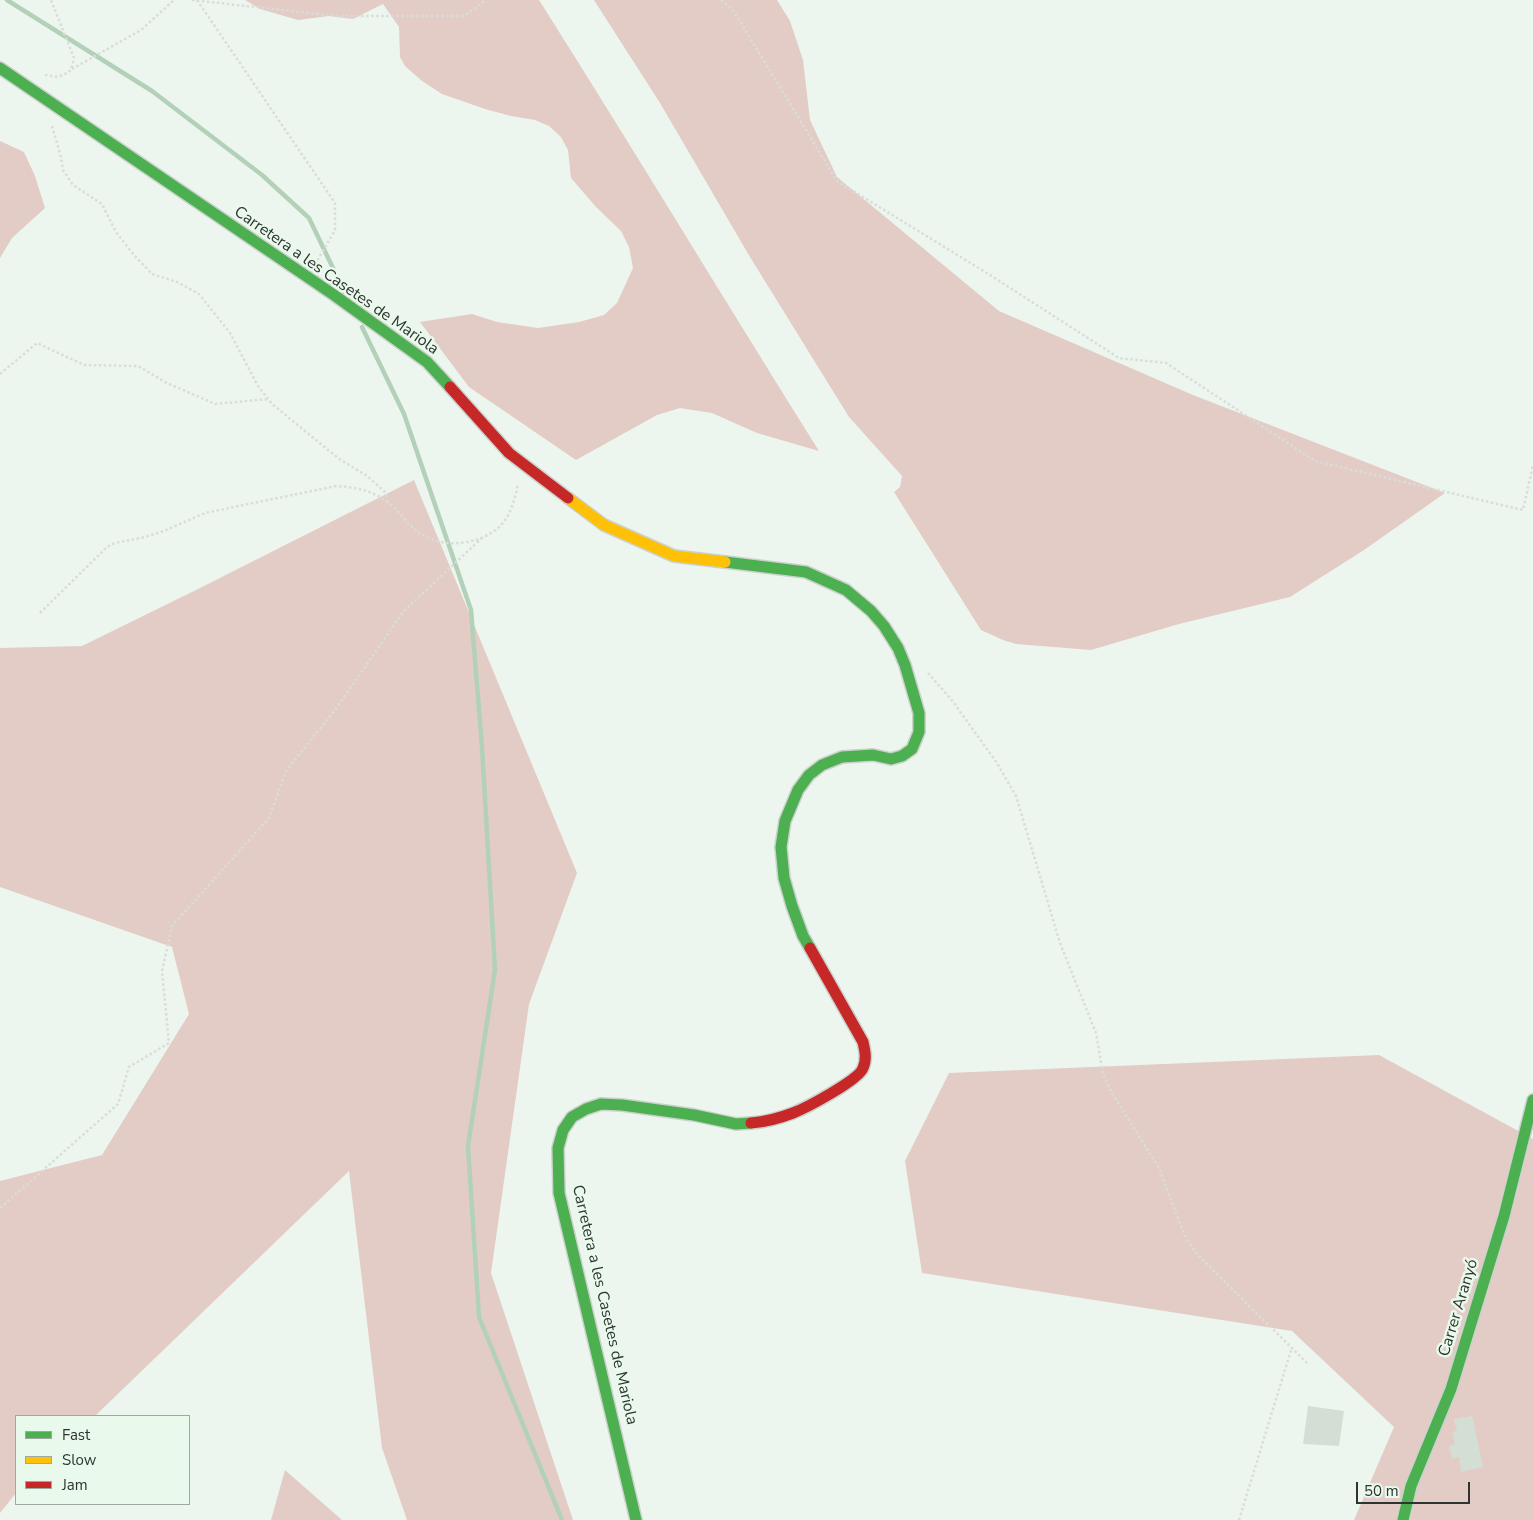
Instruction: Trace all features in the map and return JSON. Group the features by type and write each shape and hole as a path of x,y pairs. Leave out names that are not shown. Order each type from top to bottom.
{"street":[{"name":"Carretera a les Casetes de Mariola","path":"0,68 308,278 427,362 509,453 604,526 674,556 806,572 846,590 871,611 884,626 898,648 919,713 919,732 912,748 902,756 891,759 874,755 842,757 822,765 809,775 798,790 785,821 781,847 784,878 803,936 863,1042 866,1056 863,1070 849,1083 793,1113 760,1122 736,1124 694,1115 601,1104 586,1109 572,1117 563,1130 558,1148 559,1193 636,1520"},
{"name":"Carrer Aranyó","path":"1403,1520 1411,1486 1454,1380 1504,1216 1533,1100"}],"path":[{"path":"23,84 29,75 37,74 58,77 71,70 74,58 51,0"},
{"path":"58,77 141,30 174,0"},
{"path":"192,0 336,16 464,16 486,0"},
{"path":"197,0 335,204 335,230 308,278"},
{"path":"721,0 733,10 837,181 990,275 1119,358 1166,363 1315,460 1523,510 1533,465"},
{"path":"52,125 63,170 74,185 102,204 116,232 133,254 152,274 177,282 199,294 230,333 258,386 272,404 338,458 367,476 386,493 387,501"},
{"path":"0,374 37,344 84,365 138,366 165,382 215,404 268,399"},
{"path":"40,613 107,547 115,543 164,531 205,513 336,486 356,487 375,494 387,501 416,531 431,539 450,544 465,542 484,536 498,528 508,516 516,496 521,463"},
{"path":"0,1208 118,1104 128,1067 169,1043 162,971 172,926 269,818 286,770 335,710 403,612 484,536"},
{"path":"926,672 951,699 992,755 1016,796 1060,943 1096,1033 1103,1074 1112,1093 1159,1168 1188,1241 1198,1254 1309,1365"},
{"path":"1239,1520 1292,1347"}],"shaded area":[{"path":"245,0 539,0 819,451 757,433 712,413 680,408 657,415 576,460 469,387 420,322 472,314 497,322 538,328 579,322 604,315 617,303 633,268 629,247 621,231 596,207 571,178 568,150 561,137 549,126 535,120 485,109 442,94 422,81 405,66 400,57 399,27 383,4 353,19 329,16 298,20 260,9"},
{"path":"594,0 777,0 790,21 803,60 810,120 837,177 999,311 1193,395 1445,493 1364,550 1290,597 1179,624 1091,650 1016,644 981,630 894,492 900,487 902,476 849,417 750,257 660,103"},
{"path":"0,141 24,152 35,176 45,208 12,238 0,258"},
{"path":"414,480 577,873 529,1004 491,1273 573,1520 407,1520 382,1448 349,1171 96,1415 15,1415 15,1494 0,1513 0,1181 102,1155 189,1014 172,947 0,887 0,648 82,646"},
{"path":"1379,1055 1533,1139 1533,1520 1354,1520 1394,1427 1292,1331 922,1273 905,1161 949,1073"},
{"path":"285,1470 342,1520 271,1520"}],"building":[{"path":"1308,1406 1344,1411 1339,1446 1303,1444"},
{"path":"1472,1416 1483,1467 1461,1472 1459,1457 1452,1459 1449,1446 1455,1444 1452,1433 1457,1430 1454,1419"}],"waterway":[{"path":"7,0 152,91 262,175 309,218 344,291"},
{"path":"362,327 404,414 471,610 482,747 495,970 468,1146 479,1317 562,1520"}],"traffic: fast":[{"path":"0,68 334,295 427,362 450,387"},
{"path":"725,562 806,572 846,590 871,611 884,626 898,648 919,713 919,732 912,749 902,756 891,759 873,755 842,757 822,765 809,775 798,790 785,821 781,847 784,878 792,906 803,936 810,948"},
{"path":"1403,1520 1411,1486 1451,1389 1504,1216 1533,1100"},
{"path":"636,1520 559,1193 558,1148 563,1130 572,1117 586,1109 601,1104 694,1115 736,1124 751,1123"}],"traffic: slow":[{"path":"568,498 604,525 674,556 725,562"}],"traffic: jam":[{"path":"450,387 509,453 568,498"},
{"path":"751,1123 783,1117 809,1106 852,1079 863,1068 865,1061 863,1042 810,948"}]}
